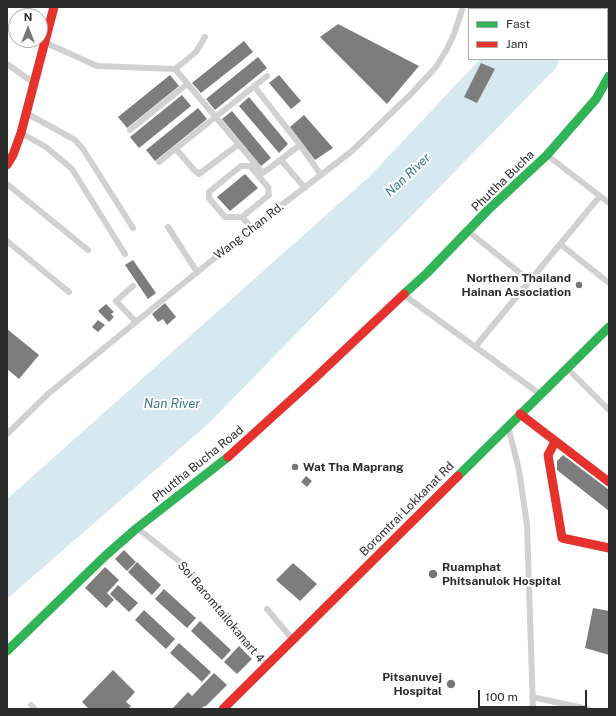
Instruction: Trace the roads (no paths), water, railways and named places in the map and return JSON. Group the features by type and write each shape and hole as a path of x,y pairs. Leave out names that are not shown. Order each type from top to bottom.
{"street":[{"path":"48,28 54,7"},
{"name":"Wang Chan Rd.","path":"7,434 48,394 252,228 352,151 411,94 436,67 448,49 463,7"},
{"path":"48,44 97,66 175,69 196,52 205,37"},
{"path":"7,165 13,155 21,133 43,48"},
{"path":"7,64 34,83"},
{"path":"175,69 263,173 300,145"},
{"path":"159,162 267,76"},
{"name":"Phuttha Bucha","path":"404,295 547,155 596,99 609,76"},
{"path":"130,130 187,84"},
{"path":"254,86 322,175"},
{"path":"26,113 75,140 83,149 132,228"},
{"path":"21,133 46,147 72,170 125,254"},
{"path":"176,149 195,172 199,174 239,144"},
{"path":"547,155 609,203"},
{"path":"281,160 305,188"},
{"path":"241,166 250,166 268,187 269,195 242,216 225,216 210,198 210,192 241,166"},
{"path":"7,184 88,250"},
{"path":"475,346 600,196"},
{"path":"242,216 252,228"},
{"path":"168,227 197,272"},
{"path":"468,231 530,281"},
{"path":"7,241 69,292"},
{"path":"560,244 609,283"},
{"path":"132,286 116,301 136,322"},
{"path":"404,295 540,394"},
{"name":"Phuttha Bucha Road","path":"7,651 105,556 137,528 232,453 404,295"},
{"name":"Boromtrai Lokkanat Rd","path":"226,708 566,368 609,327"},
{"path":"566,368 609,410"},
{"path":"520,414 609,482"},
{"path":"508,426 519,470 527,525 533,709"},
{"path":"555,442 548,455 562,538 609,548"},
{"name":"Soi Baromtailokanart 4","path":"137,528 184,565 213,606 267,666"},
{"path":"267,609 293,640"},
{"path":"532,697 588,709"}],"water":[{"path":"496,7 582,7 582,8"},
{"name":"Nan River","path":"479,60 560,60 556,68 208,424 7,599 7,499 371,175"}],"place":[{"name":"Northern Thailand Hainan Association","path":"579,285"},
{"name":"Wat Tha Maprang","path":"295,467"},
{"name":"Ruamphat Phitsanulok Hospital","path":"433,574"},
{"name":"Pitsanuvej Hospital","path":"451,684"}]}
